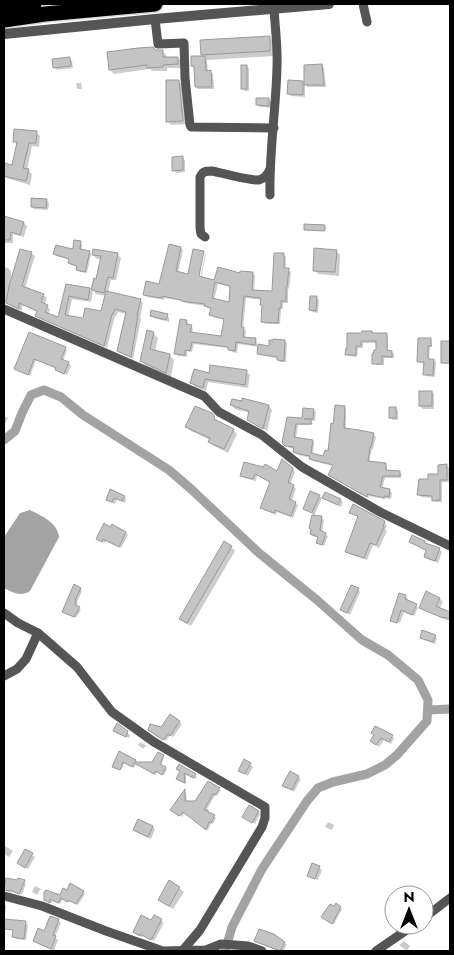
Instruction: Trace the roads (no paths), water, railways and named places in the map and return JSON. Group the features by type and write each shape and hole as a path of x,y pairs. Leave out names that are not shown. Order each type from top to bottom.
{"highway":[{"path":"4,7 34,4"},
{"path":"4,20 45,14 155,11"}],"street":[{"path":"4,34 155,11 274,8 329,4"},
{"path":"363,4 367,22"},
{"path":"270,195 277,64 274,8"},
{"path":"155,11 158,44 184,43 185,78 191,127 274,128"},
{"path":"206,237 201,234 200,228 200,177 202,172 212,171 257,180 266,177 270,169"},
{"path":"4,309 204,396 219,412 262,436 302,467 380,512 450,546"},
{"path":"4,613 18,623 38,633 77,668 112,712 154,742 265,807 265,818 262,828 200,930 183,950"},
{"path":"4,676 17,669 26,659 38,633"},
{"path":"4,896 42,906 162,951 206,950 221,944 236,945 262,951"},
{"path":"434,910 450,898"},
{"path":"376,951 399,935"}],"waterway":[{"path":"4,440 15,431 31,395 44,390 61,397 83,415 169,470 259,553 317,600 362,640 388,655 418,680 428,700 427,721 397,755 385,765 367,774 333,782 318,788 307,801 262,869 232,927 225,951"},
{"path":"428,710 450,709"}]}
